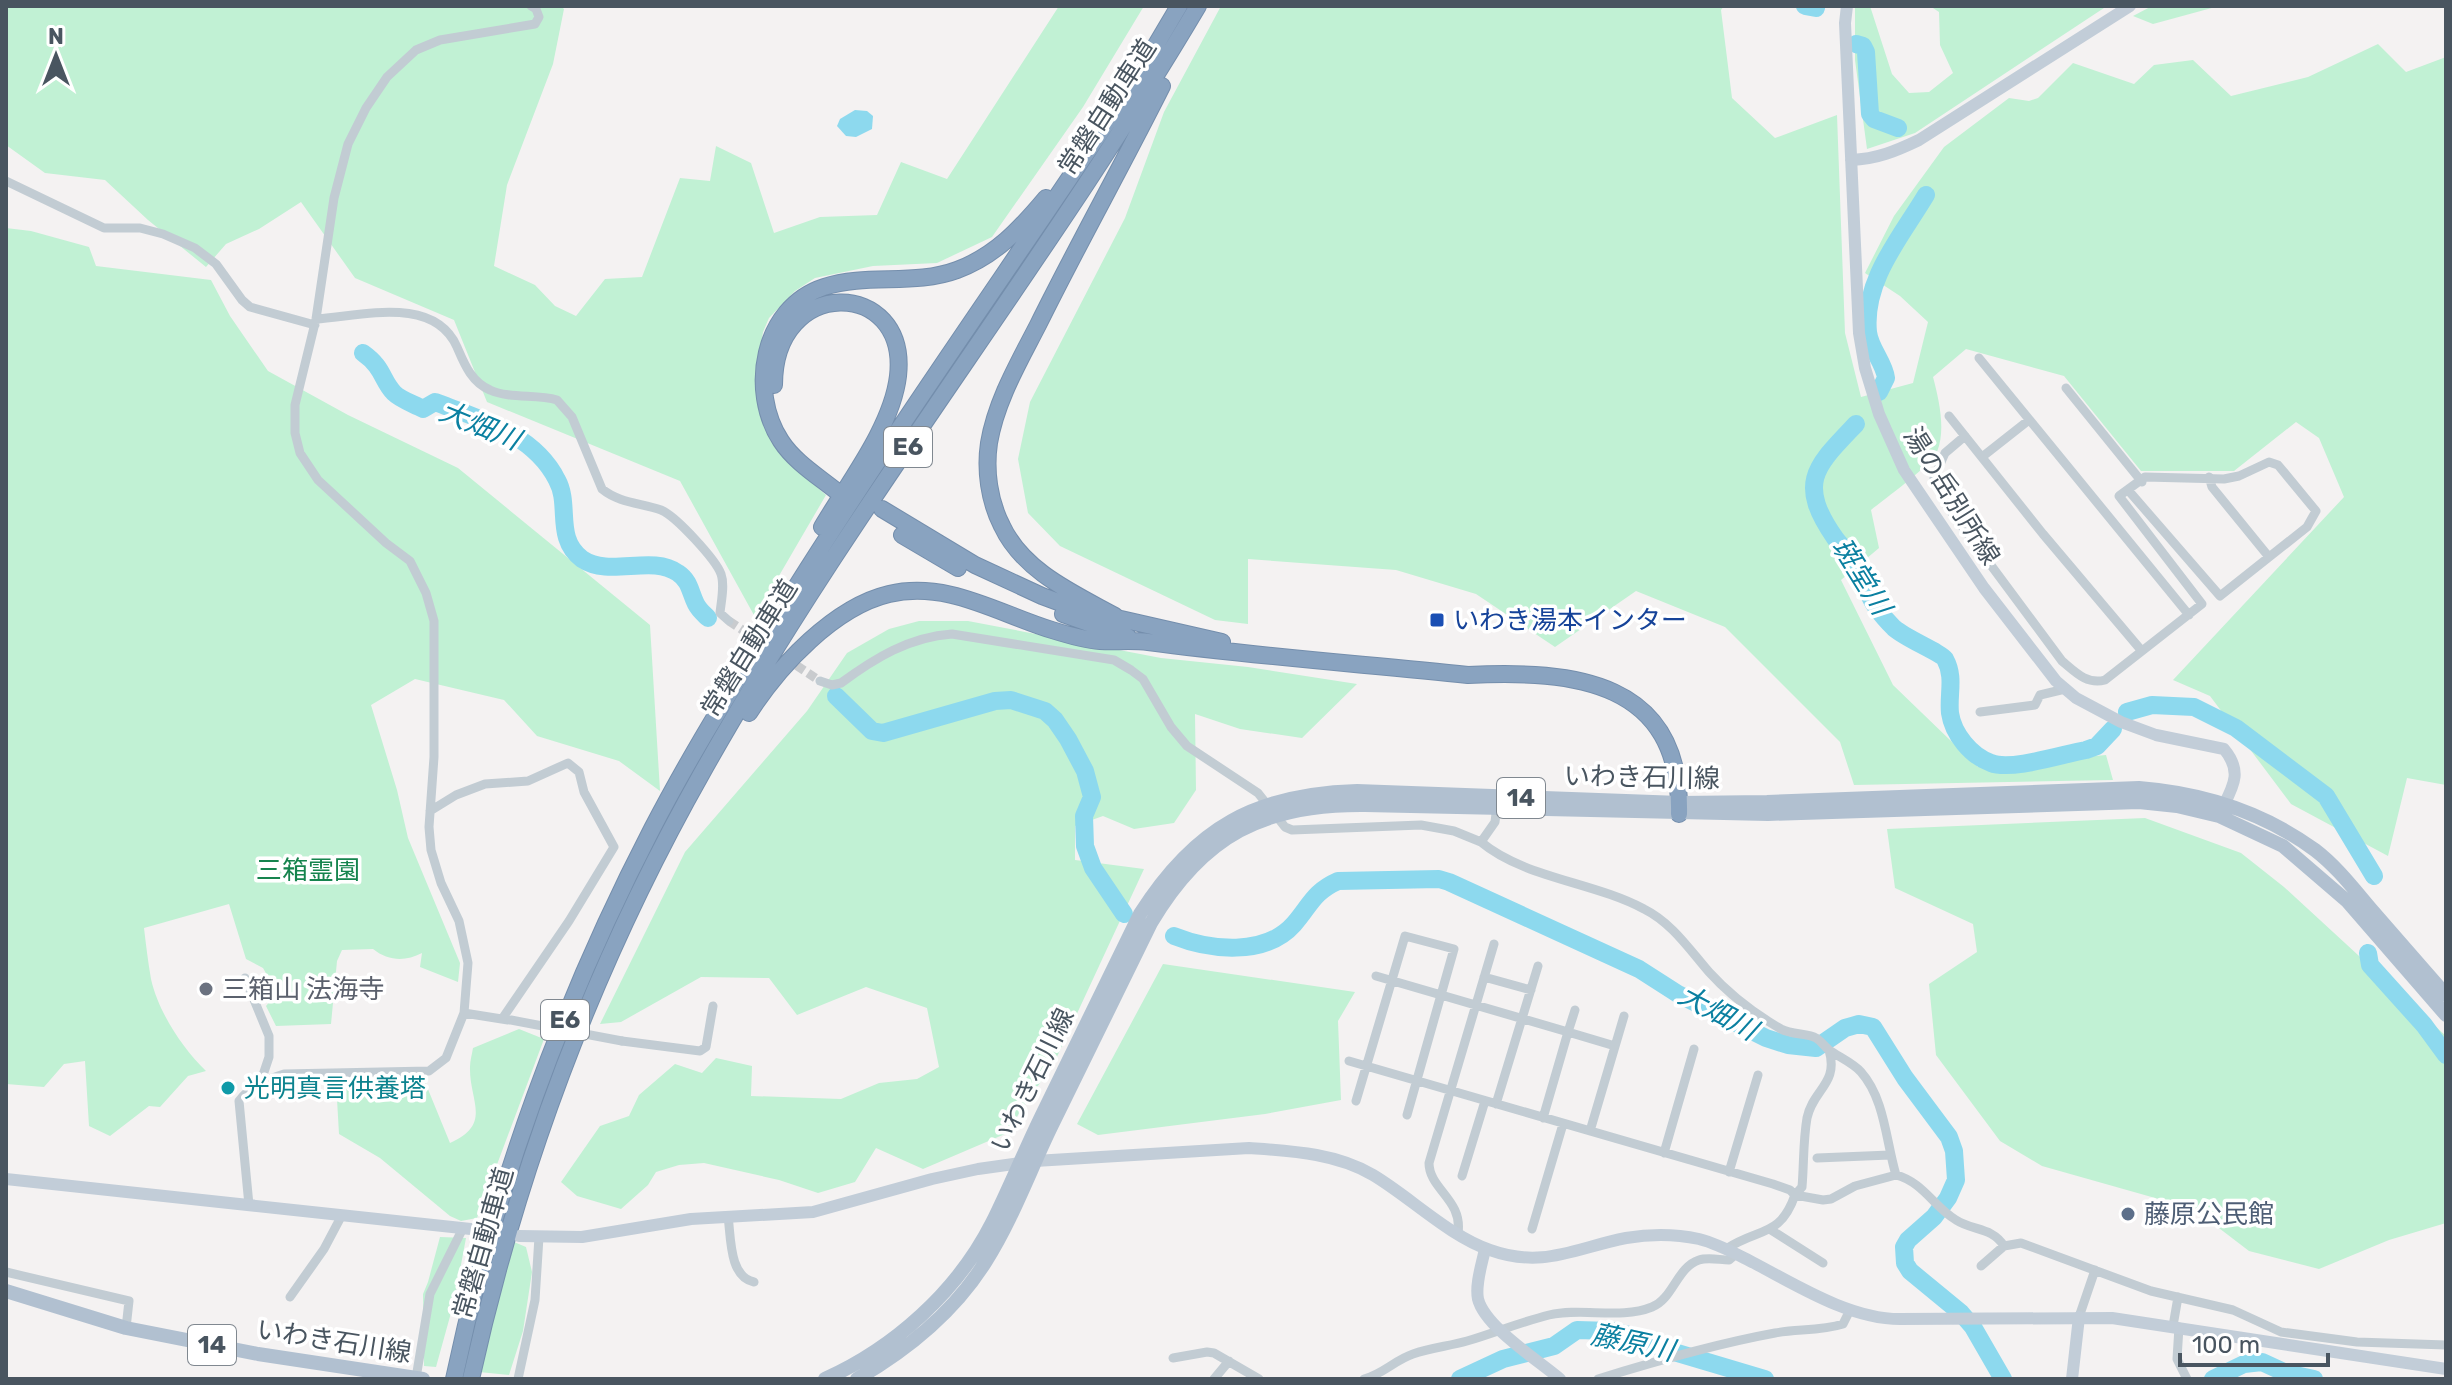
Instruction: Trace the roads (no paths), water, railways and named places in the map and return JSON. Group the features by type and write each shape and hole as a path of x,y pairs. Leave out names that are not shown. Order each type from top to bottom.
{"highway":[{"path":"729,693 881,428 893,398 898,359 891,333 876,315 846,301 814,308 794,323 780,346 774,382 776,404 785,427 799,447 838,485 792,455 769,417 763,394 764,362 772,335 780,322 798,302 822,288 856,281 942,275 974,263 1001,245 1046,198 1177,6"},
{"name":"常磐自動車道","path":"464,1375 503,1191 553,1051 652,830 729,693 829,535 1134,82 1177,6"},
{"path":"1115,616 1033,566 1012,542 1003,528 992,497 988,467 990,440 999,407 1017,368 1200,6"},
{"name":"常磐自動車道","path":"464,1375 540,1135 605,969 701,774 843,542 1106,154 1200,6"},
{"path":"1137,640 1007,592 930,553 879,513 1012,583 1077,609 1221,642 1469,664 1497,673"},
{"path":"637,899 759,697 820,631 859,604 892,593 933,591 961,597 1026,621 1099,641 1137,640 1247,655 1585,682 1627,697 1650,717 1666,741 1679,808"}],"main road":[{"name":"いわき石川線","path":"857,1379 933,1325 985,1263 1014,1210 1035,1161 1167,895 1210,849 1288,797 1357,791 1497,803 1679,808 2139,788 2179,791 2222,810 2282,829 2317,852 2347,881 2446,995"},
{"name":"いわき石川線","path":"825,1379 877,1351 911,1325 968,1261 991,1225 1140,914 1158,885 1186,854 1221,826 1271,810"},
{"name":"いわき石川線","path":"2222,810 2283,846 2347,901 2446,1015"},
{"name":"いわき石川線","path":"6,1291 126,1328 258,1354 423,1379"}],"street":[{"path":"249,1205 239,1101 250,1088 284,1074 429,1071 446,1058 464,1013 468,963 459,921 441,883 431,850 434,621 426,593 410,561 318,480 300,453 295,433 295,405 316,322 334,198 348,144 366,108 387,77 416,50 440,40 535,24 539,17 531,6"},
{"name":"湯の岳別所線","path":"1847,6 1845,23 1859,333 1879,414 1904,470 2010,623 2038,661 2065,689 2121,722 2156,735 2224,749 2233,760 2237,772 2222,810"},
{"path":"1851,160 1873,159 1919,140 2130,6"},
{"path":"6,181 104,228 140,228 195,248 216,264 250,307 316,322 397,312 434,319 447,329 474,379 489,390 557,400 572,417 596,482 602,489 612,497 673,516 716,566 722,580 720,613 729,621"},
{"path":"1979,358 2189,615"},
{"path":"2066,388 2142,482"},
{"path":"1949,416 2141,650"},
{"path":"1982,457 2029,420"},
{"path":"1965,436 1945,453 1934,478 1947,506 2062,661 2093,682 2105,680 2202,604 2119,496 2145,477 2224,479 2239,476 2269,462 2278,465 2316,511 2307,527 2220,596 2128,490"},
{"path":"2209,477 2212,487 2269,557"},
{"path":"2010,623 2024,613"},
{"path":"820,681 832,685 841,683 905,643 928,636 952,634 1114,660 1143,679 1171,727 1187,746 1258,793 1292,830 1421,825 1454,831 1481,842 1502,856 1552,876 1596,888 1644,909 1673,930 1712,975 1745,1005 1791,1034 1814,1036 1828,1050 1858,1068 1881,1110 1896,1175"},
{"path":"1980,712 2035,705 2040,695 2065,689"},
{"path":"430,811 456,795 485,784 528,781 568,763 579,772 584,792 614,847 506,1019"},
{"path":"1481,842 1495,822 1497,803"},
{"path":"1356,1101 1405,936 1454,949 1407,1115"},
{"path":"1458,1233 1457,1212 1429,1169 1494,944"},
{"path":"1496,1104 1538,966"},
{"path":"1376,976 1615,1046"},
{"path":"1484,977 1531,990"},
{"path":"245,978 269,1036 269,1057 261,1081"},
{"path":"464,1013 622,1041 700,1051 706,1047 713,1006"},
{"path":"1543,1118 1575,1010"},
{"path":"1590,1131 1624,1016"},
{"path":"1664,1153 1694,1049"},
{"path":"1364,1379 1385,1371 1411,1354 1502,1332 1568,1311 1617,1313 1650,1308 1664,1299 1687,1267 1695,1261 1729,1260 1731,1251 1744,1237 1771,1230 1786,1215 1802,1187 1809,1109 1830,1078 1833,1067 1828,1050"},
{"path":"1349,1061 1790,1190 1795,1195 1823,1200 1855,1186 1896,1175 1914,1183 1964,1224 1994,1234 2004,1246"},
{"path":"1729,1172 1758,1075"},
{"path":"1462,1176 1485,1101"},
{"path":"1532,1229 1563,1124"},
{"path":"519,1236 582,1237 691,1219 813,1212 932,1179 1035,1161 1249,1148 1338,1160 1371,1173 1485,1249 1524,1259 1565,1255 1628,1238 1677,1236 1700,1239 1731,1251 1850,1310 1884,1319 2112,1318 2446,1369"},
{"path":"1817,1158 1890,1155"},
{"path":"6,1179 480,1230"},
{"path":"290,1297 324,1249 342,1215"},
{"path":"728,1216 737,1270 743,1278 754,1282"},
{"path":"416,1378 430,1294 463,1228"},
{"path":"1771,1230 1823,1263"},
{"path":"518,1379 535,1300 539,1237"},
{"path":"1981,1266 2004,1246 2021,1243 2151,1291 2233,1310 2281,1332 2357,1342 2446,1345"},
{"path":"1485,1249 1477,1290 1484,1313 1502,1332 1560,1379"},
{"path":"2072,1379 2079,1317 2095,1270"},
{"path":"6,1272 129,1301 126,1328"},
{"path":"2178,1297 2177,1359 2187,1379"},
{"path":"1598,1379 1708,1347 1775,1333 1831,1328 1843,1324 1850,1310"},
{"path":"1173,1358 1207,1352 1259,1379"},
{"path":"1214,1379 1229,1361"}],"water":[{"path":"855,110 867,111 873,116 872,129 856,137 846,136 837,126 840,119"}],"waterway":[{"name":"斑堂川","path":"1805,6 1816,8"},
{"name":"斑堂川","path":"1856,44 1863,46 1866,52 1870,114 1874,119 1898,128"},
{"name":"斑堂川","path":"1879,392 1886,378 1868,332 1871,295 1895,243 1926,195"},
{"name":"大畑川","path":"363,353 400,398 423,409 435,402 470,415 504,430 535,451 557,480 568,541 582,559 605,567 656,565 678,573 685,580 697,606 708,618"},
{"name":"斑堂川","path":"1856,424 1821,464 1814,488 1816,502 1835,538 1861,568 1876,608 1899,632 1945,659 1950,679 1950,713 1964,743 1984,760 2011,765 2086,750 2097,746 2113,729"},
{"name":"大畑川","path":"836,696 872,731 883,733 995,701 1011,700 1045,711 1068,739 1085,771 1092,797 1084,816 1085,846 1093,868 1124,914"},
{"name":"斑堂川","path":"2127,712 2152,705 2194,707 2236,728 2326,796 2374,876"},
{"name":"大畑川","path":"1174,936 1203,945 1253,946 1282,935 1317,895 1338,881 1439,879 1639,969 1678,994 1766,1038 1788,1045 1816,1048 1845,1028 1859,1024 1873,1027 1905,1078 1949,1137 1954,1151 1956,1180 1934,1217 1908,1240 1904,1247 1905,1263 1973,1327 2003,1379"},
{"name":"斑堂川","path":"2368,953 2370,965 2424,1025 2446,1055"},
{"name":"藤原川","path":"1460,1379 1503,1359 1554,1346 1577,1330 1611,1331 1634,1336 1661,1348 1765,1379"},
{"name":"藤原川","path":"2213,1379 2244,1364 2262,1362 2286,1373 2314,1379"}],"tunnel":[{"path":"729,621 820,681"}],"place":[{"name":"いわき湯本インター","path":"1437,620"},
{"name":"三箱山 法海寺","path":"206,989"},
{"name":"光明真言供養塔","path":"228,1088"},
{"name":"藤原公民館","path":"2128,1214"}],"park label":[{"name":"三箱霊園","path":"308,870"}]}
